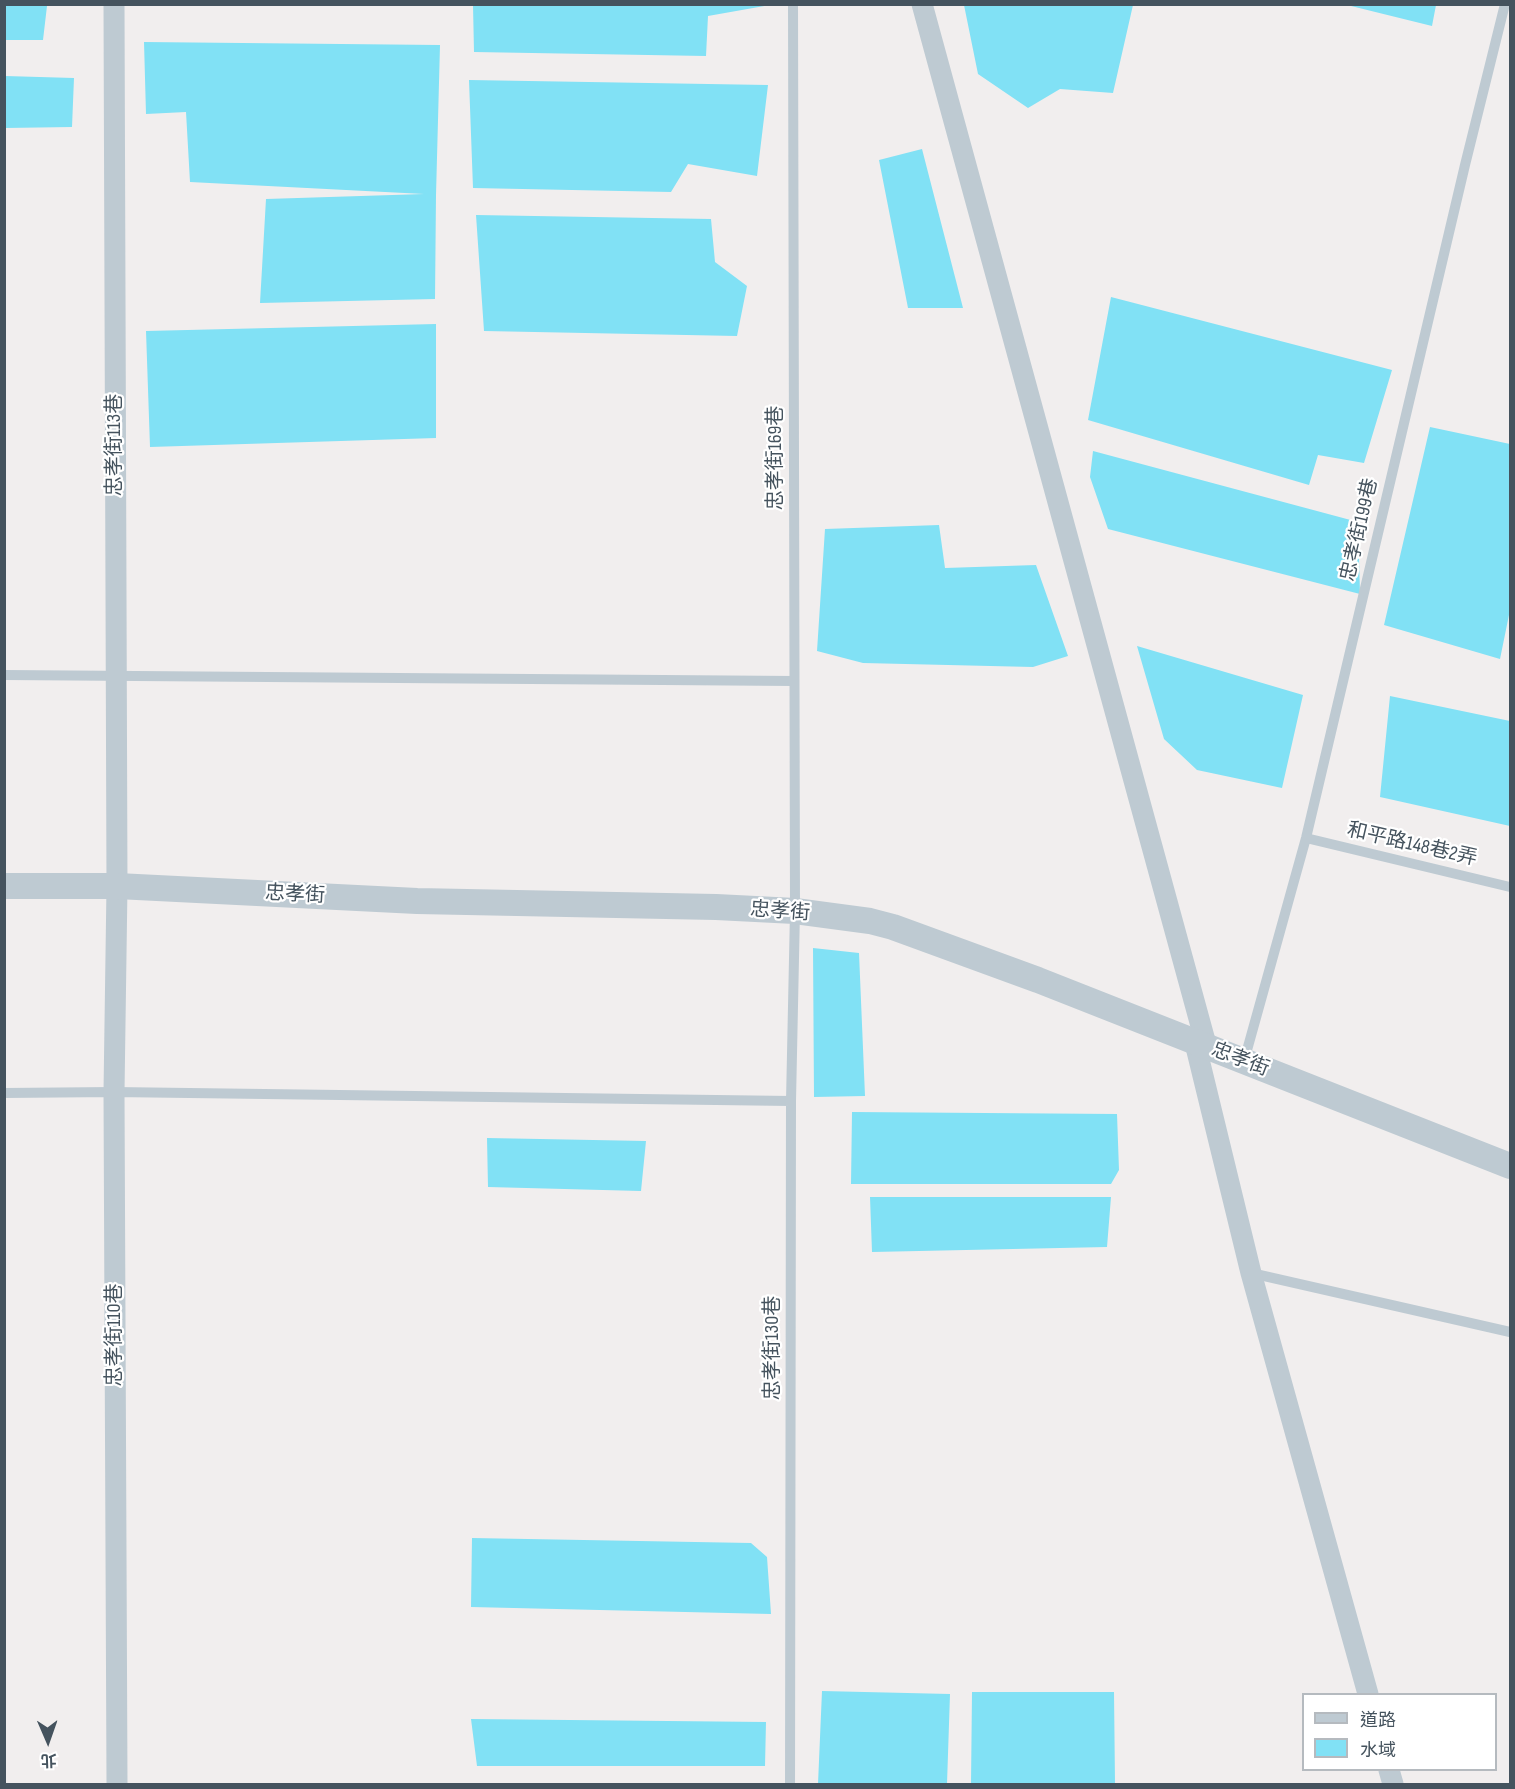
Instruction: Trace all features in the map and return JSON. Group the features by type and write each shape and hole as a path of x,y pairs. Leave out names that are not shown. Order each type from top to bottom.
{"street":[{"name":"忠孝街113巷","path":"114,4 117,886"},
{"path":"922,4 1201,1045 1251,1273 1367,1693"},
{"name":"忠孝街","path":"4,886 117,886 417,901 716,907 795,912 870,921 893,927 1038,980 1510,1166"},
{"name":"忠孝街110巷","path":"117,886 114,1092 117,1785"}],"lane":[{"name":"忠孝街169巷","path":"793,4 795,912"},
{"name":"忠孝街199巷","path":"1244,1061 1306,838 1505,4"},
{"path":"4,675 794,681"},
{"name":"和平路148巷2弄","path":"1306,838 1510,887"},
{"name":"忠孝街130巷","path":"790,1785 791,1101 795,912"},
{"path":"4,1093 114,1092 791,1101"},
{"path":"1251,1273 1510,1332"}],"water":[{"path":"5,4 55,5 47,6 43,40 5,40"},
{"path":"473,4 770,5 708,16 706,56 474,52"},
{"path":"1436,4 1432,26 1347,5"},
{"path":"964,5 1133,5 1113,93 1060,89 1028,108 978,74"},
{"path":"144,42 440,45 435,299 260,303 266,199 424,194 190,182 186,112 146,114"},
{"path":"5,76 74,78 72,127 5,128"},
{"path":"469,80 768,85 757,176 688,164 671,192 473,188"},
{"path":"922,149 963,308 908,308 879,160"},
{"path":"476,215 711,219 715,262 747,286 737,336 484,331"},
{"path":"1111,297 1392,370 1364,463 1318,455 1309,485 1088,420"},
{"path":"436,324 436,438 150,447 146,331"},
{"path":"1430,427 1510,444 1510,610 1500,659 1384,625"},
{"path":"1093,451 1358,522 1360,594 1108,529 1090,477"},
{"path":"939,525 945,568 1036,565 1068,656 1033,667 863,663 817,651 825,529"},
{"path":"1137,646 1303,695 1282,788 1197,770 1164,739"},
{"path":"1390,696 1510,721 1510,826 1380,797"},
{"path":"813,948 859,953 865,1096 814,1097"},
{"path":"852,1112 1117,1114 1119,1170 1111,1184 851,1184"},
{"path":"487,1138 646,1141 641,1191 488,1187"},
{"path":"870,1197 1111,1197 1107,1247 872,1252"},
{"path":"472,1538 751,1543 767,1557 771,1614 471,1607"},
{"path":"822,1691 950,1694 947,1784 818,1784"},
{"path":"972,1692 1114,1692 1115,1784 971,1784"},
{"path":"471,1719 766,1722 765,1766 477,1766"}]}
